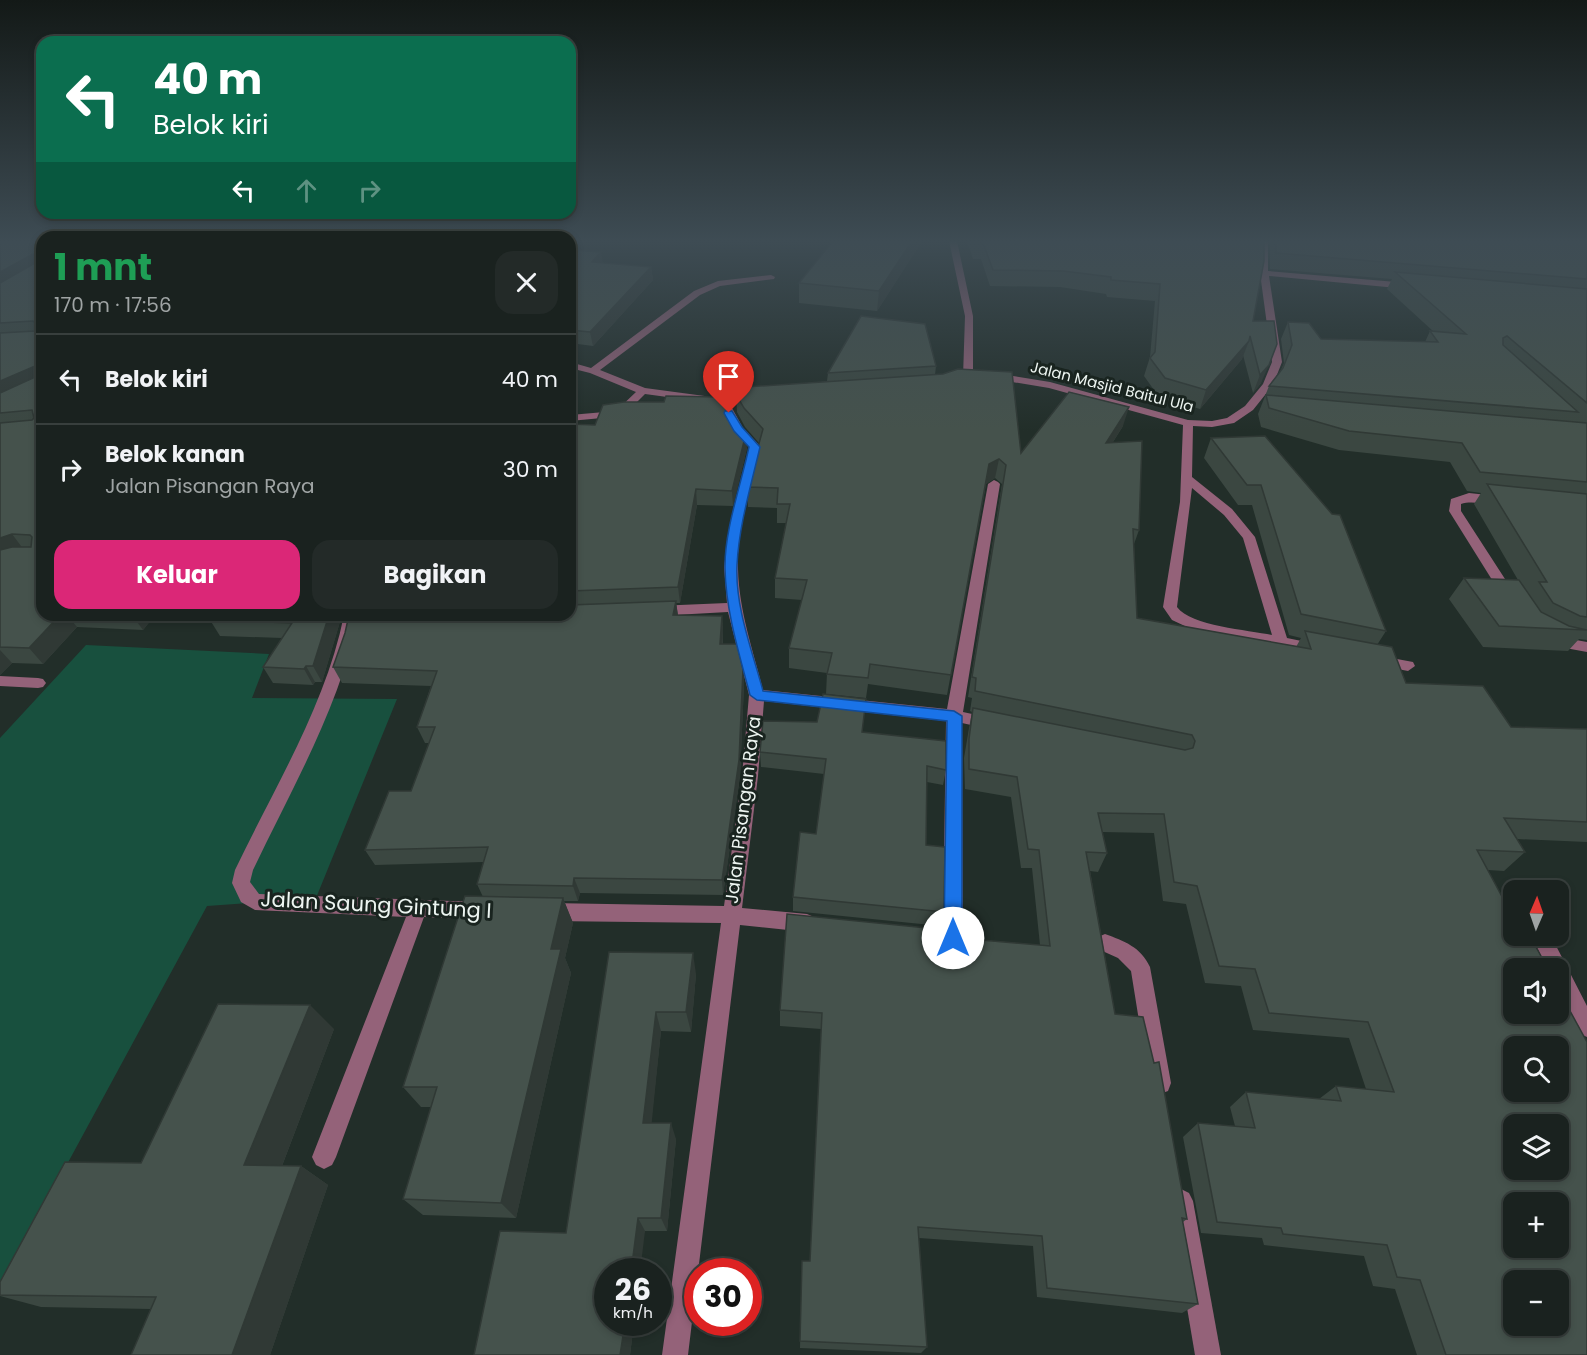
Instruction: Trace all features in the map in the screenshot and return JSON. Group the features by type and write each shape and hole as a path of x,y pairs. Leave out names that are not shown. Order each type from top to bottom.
{"street":[{"path":"593,371 682,304"},
{"name":"Jalan Masjid Baitul Ula","path":"966,304 972,377 1006,377 1050,385 1188,423 1212,424 1230,421 1255,408 1268,385 1277,362 1269,304"},
{"name":"Jalan Pisangan Raya","path":"576,367 593,371 643,392 729,400 738,429 755,447 734,538 731,567 734,607 757,695 750,776 675,1355"},
{"path":"576,418 618,414 643,392"},
{"path":"1188,423 1186,502 1170,607 1177,617 1192,624 1327,651"},
{"path":"1187,478 1228,512 1249,537 1281,642"},
{"path":"918,935 953,938 954,716 994,484"},
{"path":"1516,502 1469,497 1455,502 1455,511 1517,609"},
{"path":"639,612 734,607"},
{"name":"Jalan Saung Gintung I","path":"350,621 346,640 314,725 244,870 241,883 248,896 255,902 499,911"},
{"path":"1537,633 1545,638 1569,645 1587,647"},
{"path":"1361,658 1408,666"},
{"path":"0,681 38,683"},
{"path":"757,695 954,716 1001,726"},
{"path":"324,1158 418,909"},
{"path":"533,912 731,915 824,925"},
{"path":"1105,943 1125,951 1140,968 1165,1108"},
{"path":"1569,992 1587,1027"},
{"path":"1177,1179 1208,1355"}],"green space":[{"path":"86,645 269,654 252,698 397,699 316,898 207,906 0,1288 0,738"}],"building":[{"path":"0,304 36,304 36,621 54,621 29,648 0,647 0,550 12,547 31,547 32,537 12,534 0,538 0,423 34,418 32,410 0,413 0,393 33,378 33,367 0,381 0,333 35,331 35,323 33,321 0,323"},
{"path":"576,304 616,304 590,332 576,331"},
{"path":"1159,304 1256,304 1253,321 1274,321 1277,344 1269,365 1260,375 1250,336 1249,341 1206,390 1165,378 1150,358 1155,352"},
{"path":"1432,304 1587,304 1587,403 1507,336 1503,338 1503,345 1578,412 1269,386 1283,368 1292,345 1288,322 1309,323 1321,339 1438,342 1430,331 1466,334"},
{"path":"861,316 925,324 936,366 828,373"},
{"path":"958,369 1012,372 1021,453 1069,392 1129,407 1106,443 1142,441 1139,530 1133,529 1137,618 1311,649 1305,631 1392,647 1406,683 1483,686 1511,727 1587,729 1587,822 1504,818 1525,852 1477,850 1503,898 1503,946 1535,946 1542,958 1503,958 1503,1024 1569,1024 1569,1009 1587,1042 1587,1355 1446,1355 1420,1280 1397,1277 1387,1245 1283,1234 1281,1228 1217,1222 1198,1123 1255,1128 1246,1092 1341,1101 1336,1086 1394,1092 1368,1022 1269,1013 1255,969 1219,966 1197,886 1174,882 1164,814 1098,813 1107,853 1086,852 1115,1014 1143,1017 1154,1063 1159,1062 1187,1219 1182,1218 1198,1304 1047,1288 1042,1236 918,1227 927,1347 800,1341 802,1261 810,1261 822,1013 780,1010 787,914 947,930 947,937 1050,946 1039,850 1028,849 1017,777 969,769 969,739 973,708 1185,750 1193,748 1195,741 1192,735 975,691 976,678 972,677 1006,465 999,459 989,464 951,675 870,664 868,678 827,674 832,653 789,648 807,580 775,578 790,504 777,504 778,488 747,487 763,429 744,408 736,394 744,394 745,387 943,374"},
{"path":"1266,395 1587,423 1587,482 1480,472 1462,443 1349,431 1269,408"},
{"path":"666,396 720,397 730,416 746,433 732,491 696,489 678,587 576,591 576,424 595,425 603,405 624,402 664,402"},
{"path":"1265,436 1332,514 1340,515 1386,631 1301,614 1261,485 1247,485 1211,438"},
{"path":"1487,484 1587,494 1587,617 1553,603 1539,582 1547,582"},
{"path":"1464,578 1519,580 1541,612 1569,626 1587,630 1499,626"},
{"path":"676,601 673,615 722,616 720,644 737,644 743,669 739,760 722,880 574,878 573,886 477,884 488,847 365,850 389,791 411,791 435,727 417,727 437,671 333,667 348,621 576,621 576,605"},
{"path":"237,621 327,621 313,666 306,666 304,669 263,667 292,623"},
{"path":"823,694 866,699 862,732 946,741 946,770 927,766 926,845 945,847 944,912 793,897 800,832 816,834 826,759 760,752 763,721 817,722"},
{"path":"465,896 563,898 551,949 561,949 501,1203 403,1199 437,1087 403,1087"},
{"path":"609,952 693,953 686,1012 656,1012 643,1123 671,1123 661,1218 638,1218 633,1258 594,1258 594,1336 623,1336 620,1355 474,1355 500,1231 566,1233"},
{"path":"218,1004 310,1005 244,1165 301,1166 232,1355 131,1355 156,1297 0,1295 0,1282 65,1162 141,1163"}],"route":[{"path":"729,413 738,429 755,447 734,538 731,567 734,607 757,695 954,716 953,938"}]}
